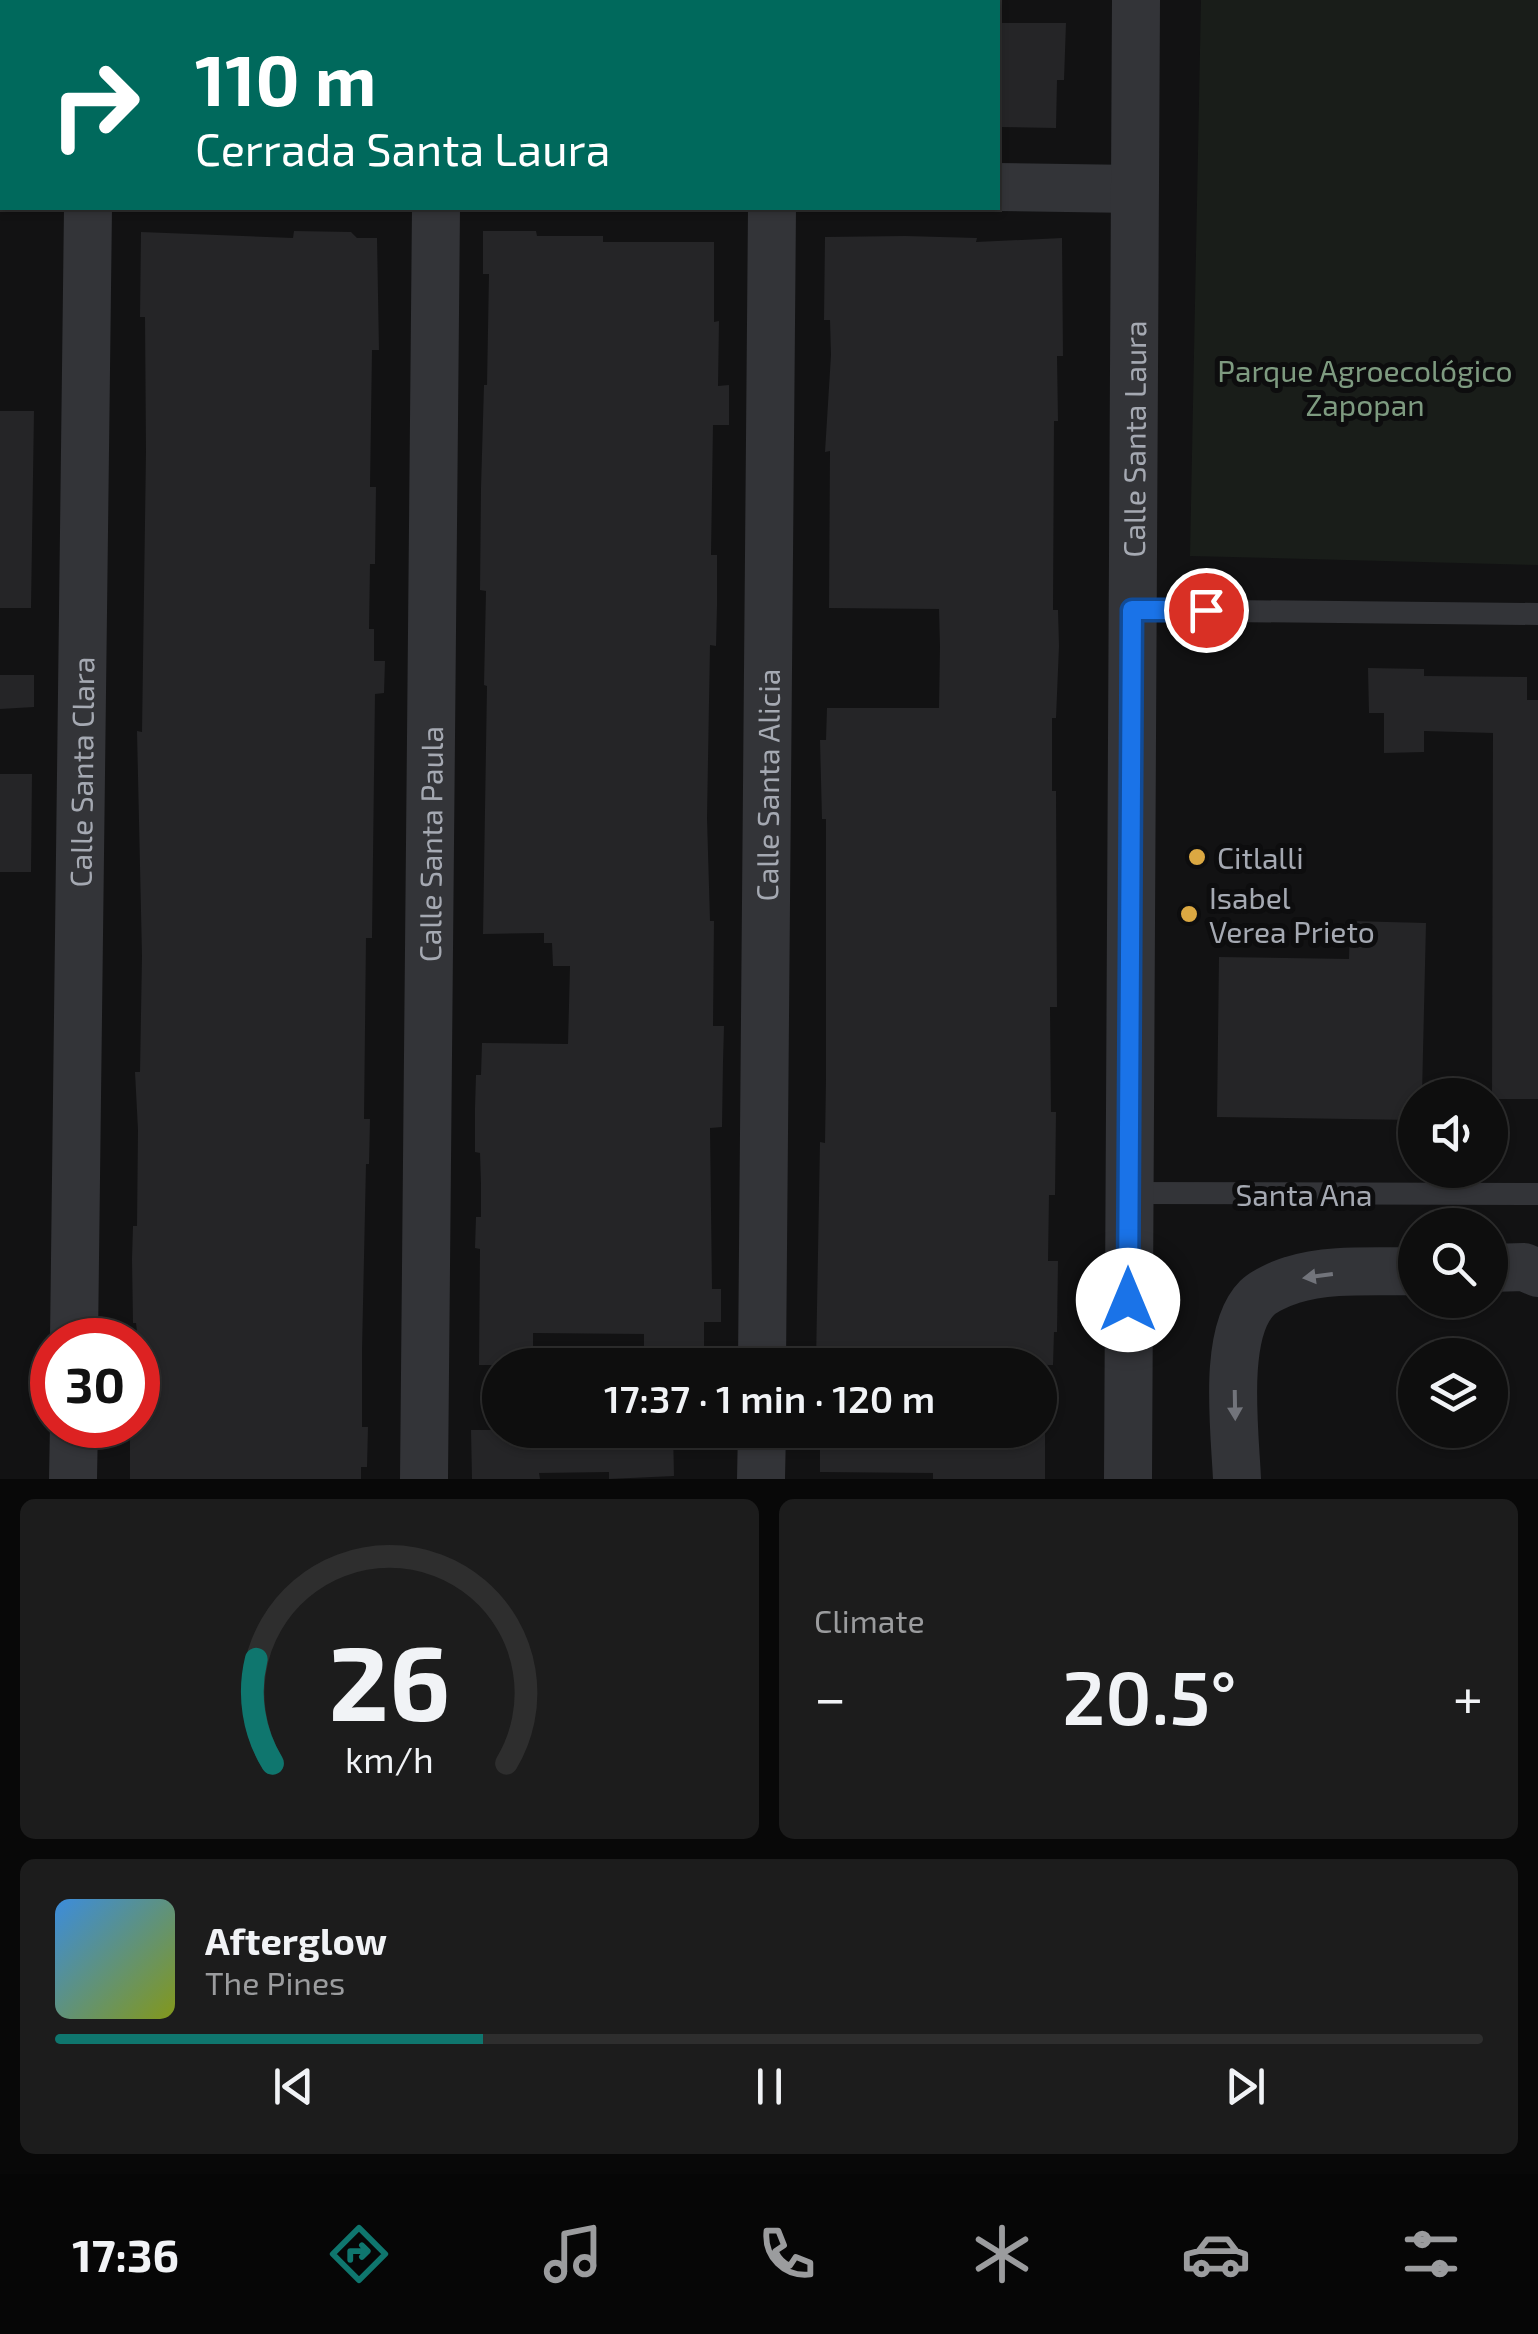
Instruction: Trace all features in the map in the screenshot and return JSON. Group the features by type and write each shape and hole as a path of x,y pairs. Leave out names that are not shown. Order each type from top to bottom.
{"street":[{"name":"Calle Santa Laura","path":"1128,1479 1136,0"},
{"path":"1000,188 1135,189"},
{"name":"Calle Santa Clara","path":"74,1318 88,210"},
{"name":"Calle Santa Paula","path":"424,1479 436,210"},
{"name":"Calle Santa Alicia","path":"762,1348 772,210"},
{"path":"1508,1267 1524,1267 1538,1273"},
{"path":"1237,1479 1234,1391 1239,1331 1258,1298 1291,1280 1323,1274 1398,1272"},
{"path":"73,1479 74,1448"},
{"path":"761,1479 762,1448"}],"lane":[{"path":"1132,610 1538,614"},
{"name":"Santa Ana","path":"1129,1193 1538,1194"}],"green space":[{"name":"Parque Agroecológico Zapopan","path":"1201,0 1538,0 1538,565 1190,556"}],"building":[{"path":"1000,23 1066,23 1064,80 1057,80 1056,128 1000,127"},
{"path":"294,231 351,232 357,238 377,238 379,350 372,350 370,487 376,487 375,564 370,564 369,629 374,629 374,661 385,661 384,693 375,694 372,938 366,938 364,1119 370,1119 362,1427 368,1427 367,1467 361,1467 361,1479 130,1479 130,1448 160,1448 160,1318 133,1318 132,1259 133,1226 137,1226 135,1072 140,1072 142,956 137,731 142,732 146,451 141,232 293,238"},
{"path":"483,231 603,236 603,242 714,242 718,386 729,385 729,425 713,425 711,555 717,555 717,606 716,646 710,645 707,818 710,921 714,921 713,1026 724,1026 722,1127 710,1128 712,1289 721,1289 721,1322 704,1322 704,1348 644,1348 644,1334 533,1333 533,1348 482,1348 479,1365 480,1249 475,1248 476,1217 481,1217 481,1184 480,1153 475,1152 475,1108 482,1043 568,1044 570,966 553,966 552,943 544,943 544,933 483,934 487,686 486,591 480,590 489,274 483,274"},
{"path":"825,237 977,238 976,242 1062,238 1063,356 1057,356 1058,421 1054,421 1053,610 1058,610 1059,646 1056,718 1052,718 1052,791 1056,791 1057,1007 1050,1007 1051,1112 1056,1112 1055,1195 1049,1195 1048,1261 1058,1261 1054,1348 816,1348 820,1142 825,1143 826,1079 826,819 822,819 820,740 826,740 827,708 939,708 940,647 939,609 829,608 830,451 825,452 831,355 830,320 824,320"},
{"path":"0,411 34,411 31,608 0,608"},
{"path":"1368,668 1424,669 1424,676 1527,677 1527,700 1538,700 1538,1099 1508,1099 1508,1078 1492,1078 1493,733 1424,731 1424,752 1384,753 1384,713 1369,713"},
{"path":"0,675 34,675 34,707 0,709"},
{"path":"0,774 32,774 31,872 0,872"},
{"path":"1350,921 1426,923 1422,1078 1398,1078 1398,1120 1217,1117 1219,957 1349,959"},
{"path":"471,1430 482,1430 482,1448 673,1448 674,1476 609,1479 609,1472 539,1473 540,1479 472,1479"},
{"path":"820,1448 1045,1448 1045,1479 933,1479 933,1473 820,1472"}],"place":[{"name":"Citlalli","path":"1197,857"},
{"name":"Isabel Verea Prieto","path":"1189,914"}],"route":[{"path":"1128,1300 1132,610 1206,610"}]}
